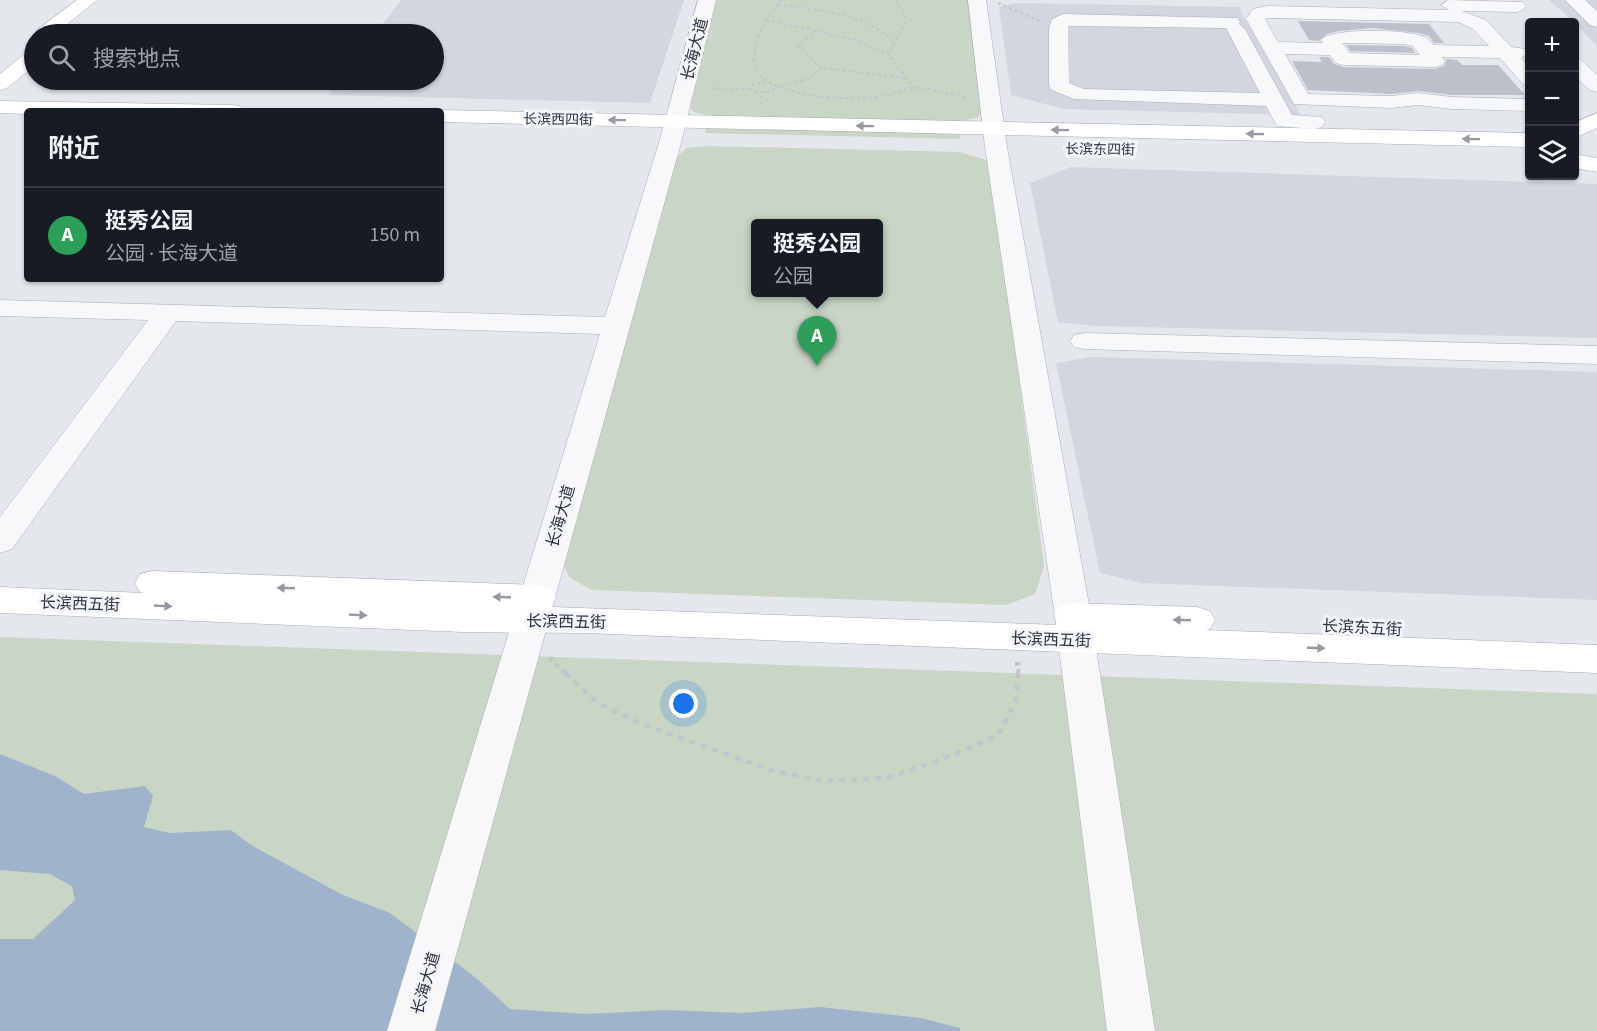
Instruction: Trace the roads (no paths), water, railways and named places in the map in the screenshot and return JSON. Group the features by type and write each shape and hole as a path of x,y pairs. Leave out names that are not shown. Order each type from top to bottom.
{"main road":[{"path":"57,24 88,0"},
{"path":"72,24 102,0"},
{"path":"0,70 24,50"},
{"path":"0,84 24,64"},
{"path":"0,107 58,108"},
{"name":"长滨西四街","path":"444,116 673,130"},
{"path":"1579,130 1597,119"},
{"path":"0,123 24,124"},
{"name":"长滨东四街","path":"994,137 1317,129 1525,140"},
{"name":"长滨东四街","path":"673,130 994,137 1525,158"},
{"name":"长滨西四街","path":"444,134 673,130"},
{"path":"1579,141 1597,142"},
{"path":"1579,160 1597,159"},
{"path":"1579,161 1597,165"},
{"name":"长滨西五街","path":"0,578 541,623"},
{"name":"长滨西五街","path":"0,600 541,623 1129,629"},
{"name":"长滨东五街","path":"1129,629 1597,638"},
{"name":"长滨东五街","path":"1129,629 1597,659"}],"street":[{"name":"长海大道","path":"411,1031 541,623 615,326 673,130 707,0"},
{"path":"988,1 994,137 1074,628 1131,1031"},
{"path":"1246,1 1514,3 1529,18"},
{"path":"1575,1 1597,2"},
{"path":"1575,1 1597,21"},
{"path":"1317,129 1255,19 1256,15 1267,12 1309,16 1413,19 1461,16 1472,20 1525,75"},
{"path":"1274,100 1081,95 1059,86 1059,23 1070,19 1228,16 1274,100 1285,121 1317,129"},
{"path":"1271,48 1337,49 1343,59 1435,61 1427,51 1525,53"},
{"path":"1579,68 1597,86"},
{"path":"1301,100 1390,102 1418,99 1452,103 1525,105"},
{"path":"0,308 615,326"},
{"path":"0,541 168,313"},
{"path":"1084,341 1597,355"}],"water":[{"path":"0,754 55,776 84,794 145,786 153,796 144,827 170,833 231,830 251,845 341,894 390,913 475,977 510,1009 587,1014 665,1010 742,1013 820,1007 921,1018 960,1028 960,1031 0,1031 0,939 33,939 75,900 72,886 50,874 0,870"}],"place":[{"name":"挺秀公园","path":"817,366"}]}
